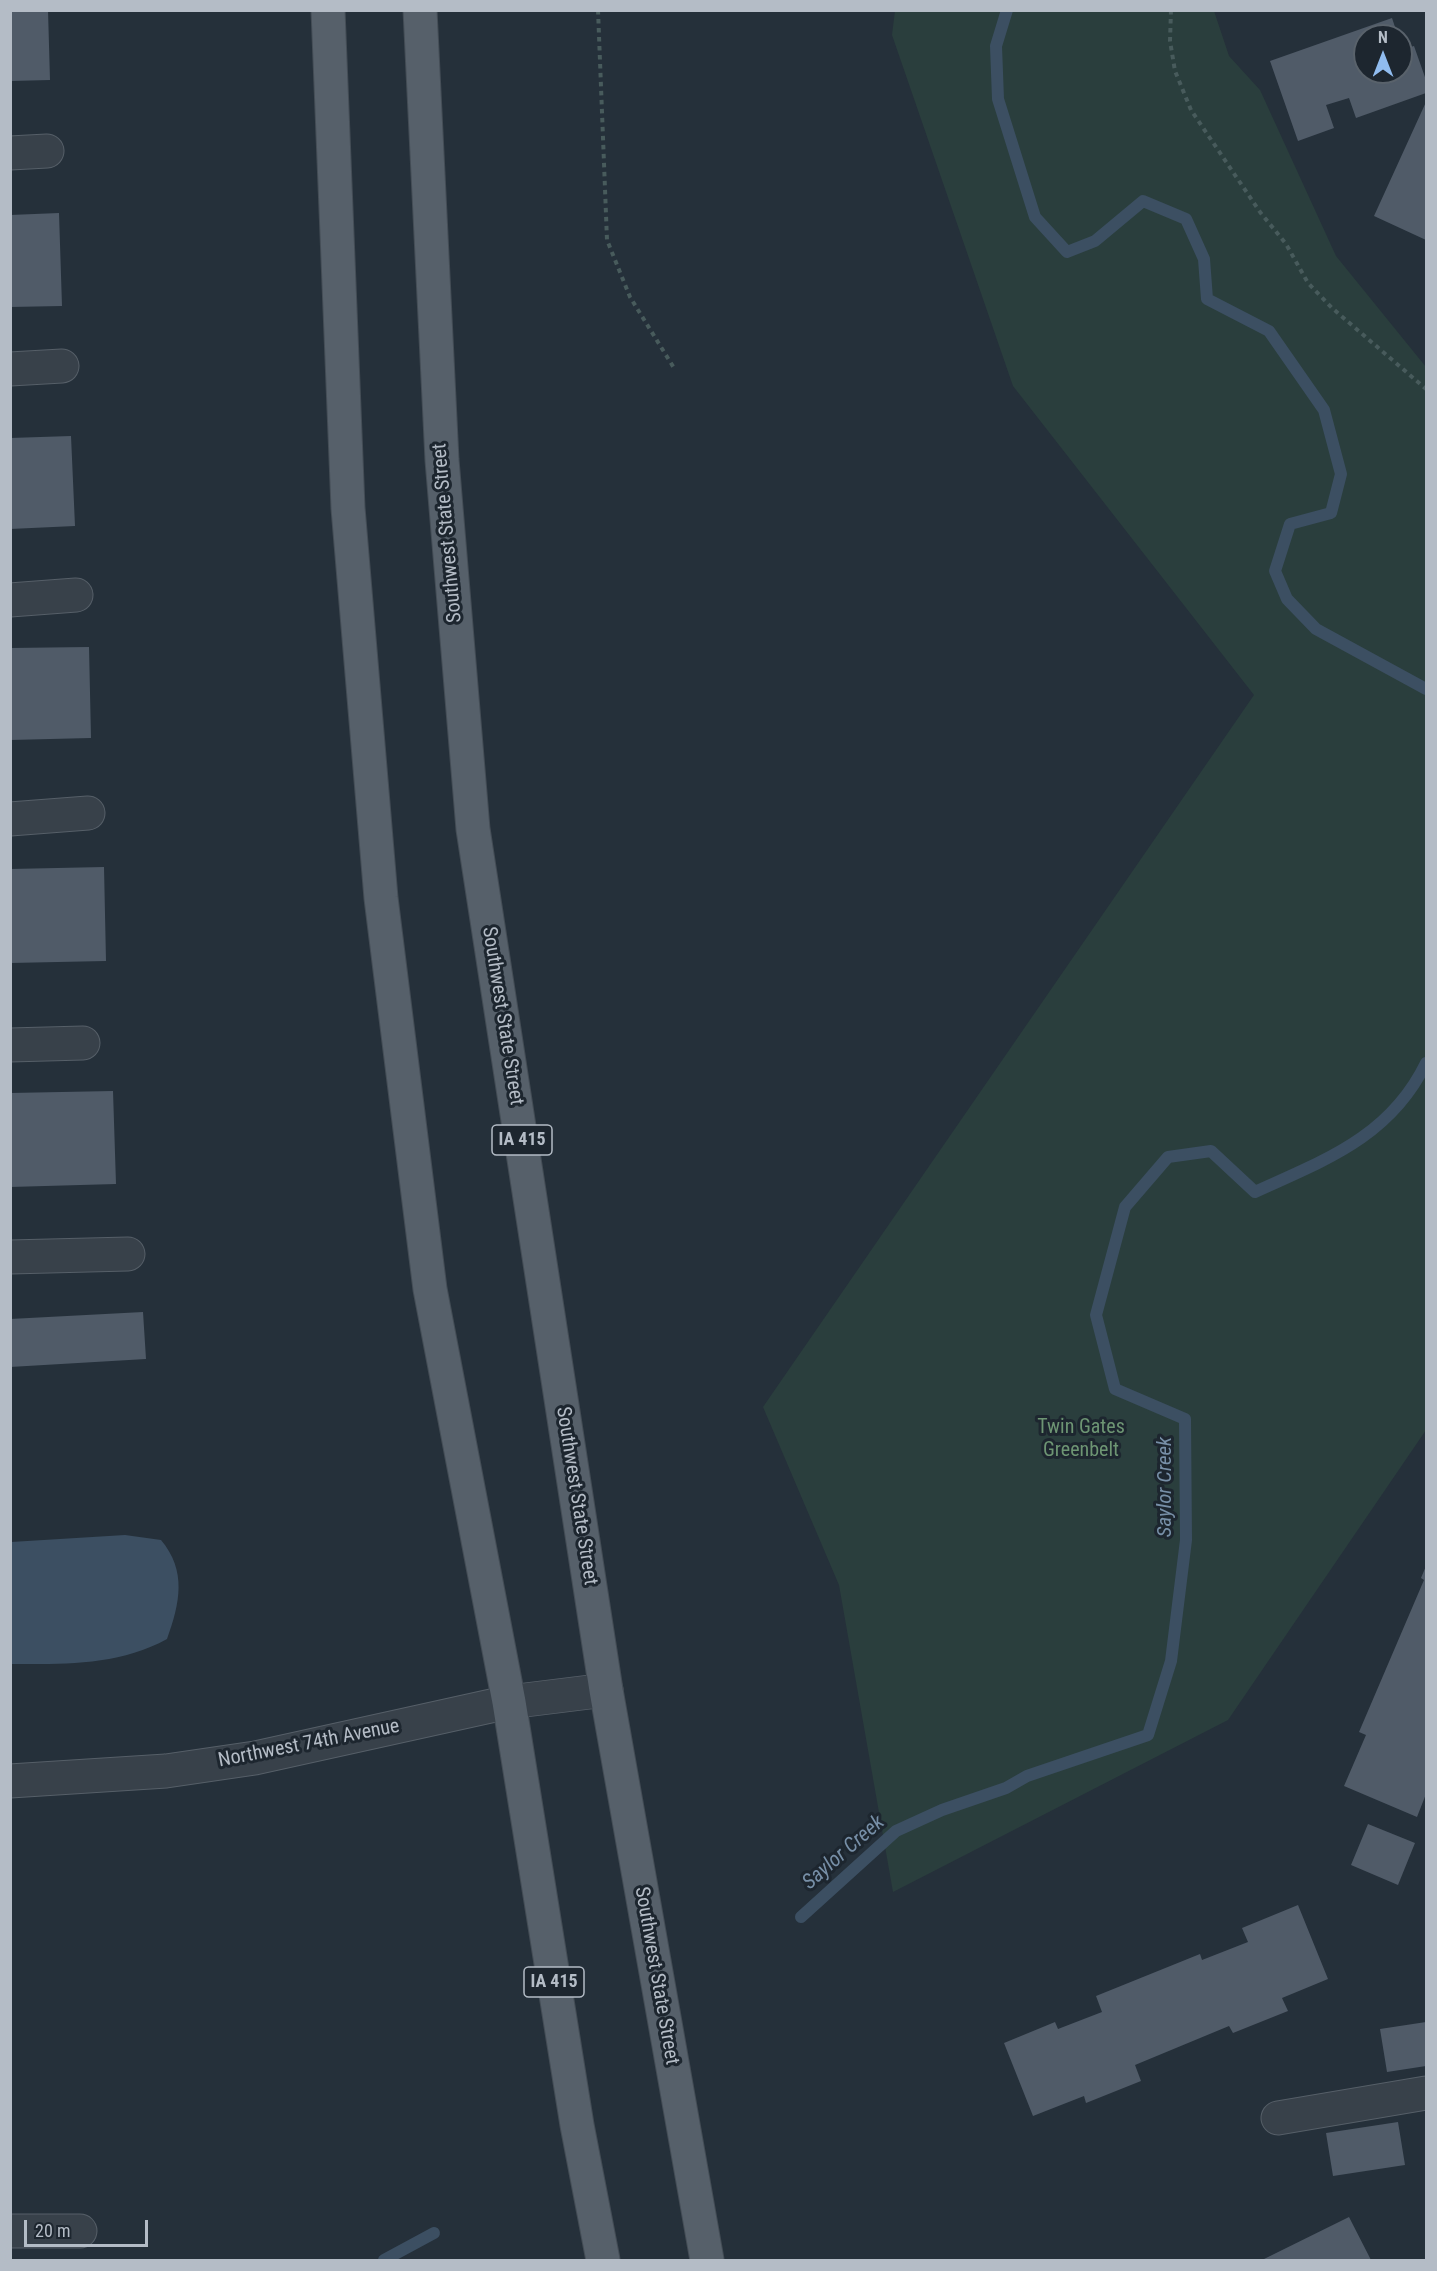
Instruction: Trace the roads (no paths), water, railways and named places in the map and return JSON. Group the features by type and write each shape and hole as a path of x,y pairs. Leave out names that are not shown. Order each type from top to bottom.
{"main road":[{"name":"IA 415","path":"328,10 348,508 381,898 430,1289 509,1702 577,2125 603,2260"},
{"name":"Southwest State Street","path":"420,10 442,460 473,829 606,1690 706,2260"}],"street":[{"path":"10,153 47,151"},
{"path":"10,369 62,366"},
{"path":"10,600 76,595"},
{"path":"10,819 88,813"},
{"path":"10,1045 83,1043"},
{"path":"10,1257 128,1254"},
{"name":"Northwest 74th Avenue","path":"10,1781 166,1771 255,1758 509,1702 606,1690"},
{"path":"1278,2118 1426,2093"},
{"path":"10,2231 80,2231"}],"water":[{"path":"125,1535 161,1540 175,1563 178,1575 178,1600 167,1639 148,1648 110,1659 71,1663 11,1664 11,1542"}],"waterway":[{"path":"1007,10 996,46 998,99 1035,217 1067,252 1095,241 1143,201 1186,219 1204,259 1207,299 1269,331 1324,410 1341,474 1331,513 1290,524 1275,571 1287,599 1316,629 1426,689"},
{"name":"Saylor Creek","path":"801,1917 896,1831 942,1810 1006,1788 1027,1776 1148,1735 1171,1661 1186,1540 1185,1419 1115,1389 1096,1315 1125,1207 1168,1157 1211,1151 1255,1192 1306,1169 1330,1157 1375,1128 1394,1110 1426,1063"},
{"name":"Saylor Creek","path":"384,2260 434,2233"}],"park label":[{"name":"Twin Gates Greenbelt","path":"1081,1440"}]}
